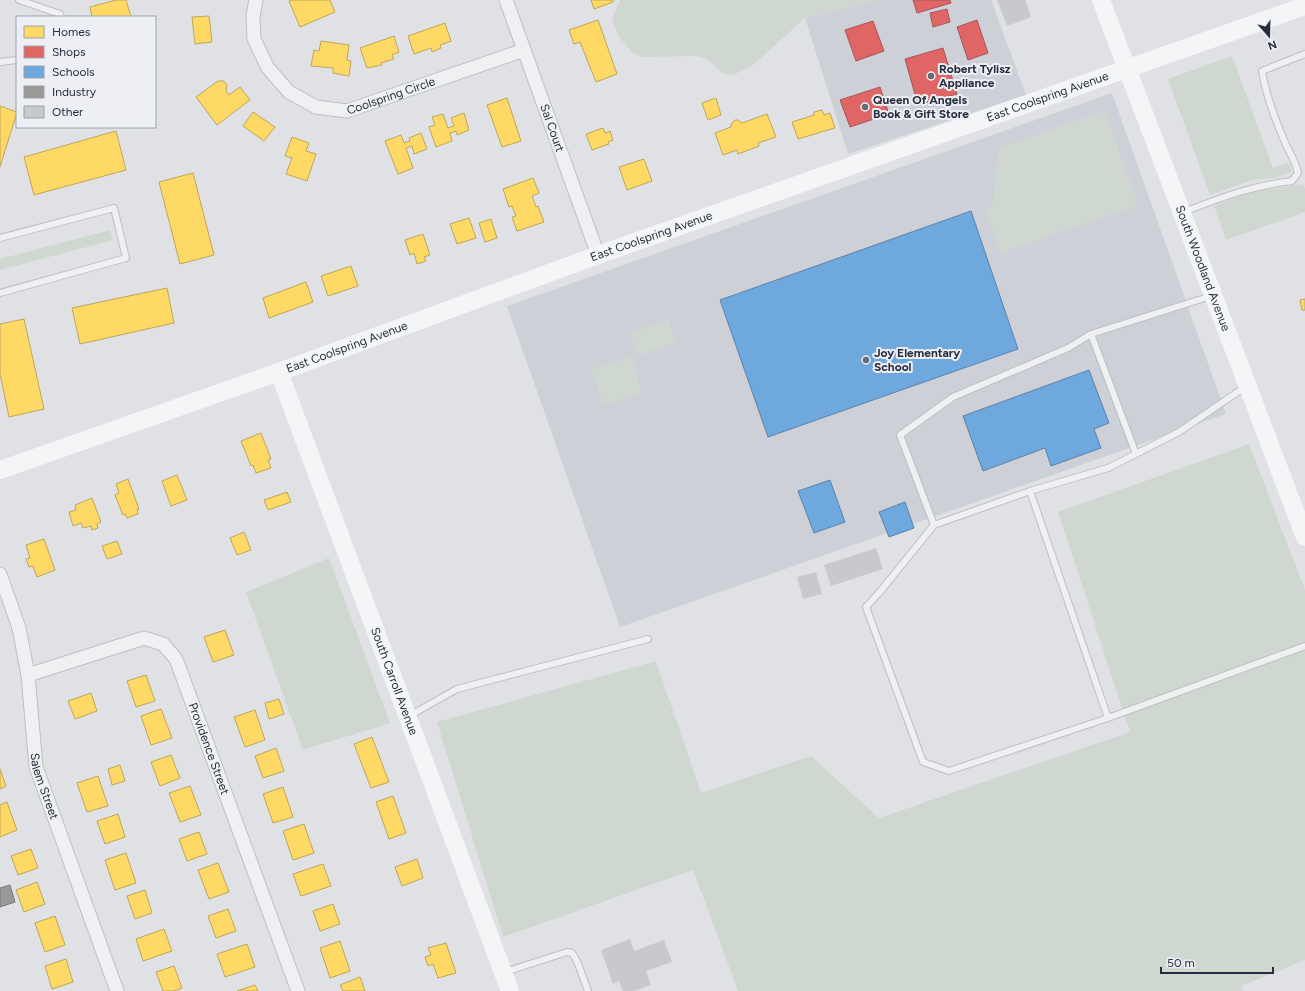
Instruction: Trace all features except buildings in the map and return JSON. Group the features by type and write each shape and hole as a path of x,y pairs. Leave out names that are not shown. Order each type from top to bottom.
{"street":[{"name":"Coolspring Circle","path":"256,0 253,16 254,39 268,68 288,92 316,107 347,111 524,50"},
{"name":"Sal Court","path":"506,0 598,255"},
{"name":"South Woodland Avenue","path":"1101,0 1305,537"},
{"name":"East Coolspring Avenue","path":"0,470 279,372 598,255 1127,70 1305,6"},
{"name":"South Carroll Avenue","path":"279,372 510,991"},
{"name":"Salem Street","path":"0,574 19,628 28,675 36,767 117,991"},
{"name":"Providence Street","path":"28,675 144,638 163,644 176,659 298,991"}],"lane":[{"path":"19,0 60,14 61,16"},
{"path":"1182,213 1233,193 1260,186 1292,181 1298,173 1296,163 1287,146 1264,83 1262,71 1305,54"},
{"path":"0,62 16,60"},
{"path":"0,238 114,208 126,258 0,293"},
{"path":"934,525 900,435 953,398 1068,348 1091,334 1213,295"},
{"path":"1091,334 1136,454"},
{"path":"1247,386 1179,432 1108,468 1030,491 934,525 880,593 866,607 924,762 949,771 1108,718 1305,646"},
{"path":"1030,491 1108,718"},
{"path":"408,717 458,689 648,639"},
{"path":"503,972 567,952 572,953 588,991"}],"shaded area":[{"path":"620,0 877,0 805,18 752,66 733,75 722,73 707,59 696,56 643,57 633,53 619,37 612,19"},
{"path":"877,0 991,0 1026,95 848,154 805,18"},
{"path":"1232,56 1273,168 1287,163 1292,172 1273,178 1252,180 1210,195 1168,79"},
{"name":"Joy Elementary School","path":"1112,93 1226,414 620,627 507,306"},
{"path":"1105,111 1138,205 1001,253 986,211 992,208 999,148"},
{"path":"1303,184 1305,189 1305,212 1226,240 1214,206 1246,193"},
{"path":"110,230 113,240 0,270 0,259"},
{"path":"668,319 676,342 639,355 630,333"},
{"path":"631,357 642,393 603,405 592,370"},
{"path":"1249,444 1305,590 1305,960 1241,986 1243,991 738,991 693,870 503,937 437,722 656,661 701,793 811,756 879,818 1130,732 1058,512"},
{"path":"329,558 390,723 303,750 246,592"}],"place":[{"name":"Robert Tylisz Appliance","path":"931,76"},
{"name":"Queen Of Angels Book & Gift Store","path":"865,107"},
{"name":"Joy Elementary School","path":"866,360"}]}
